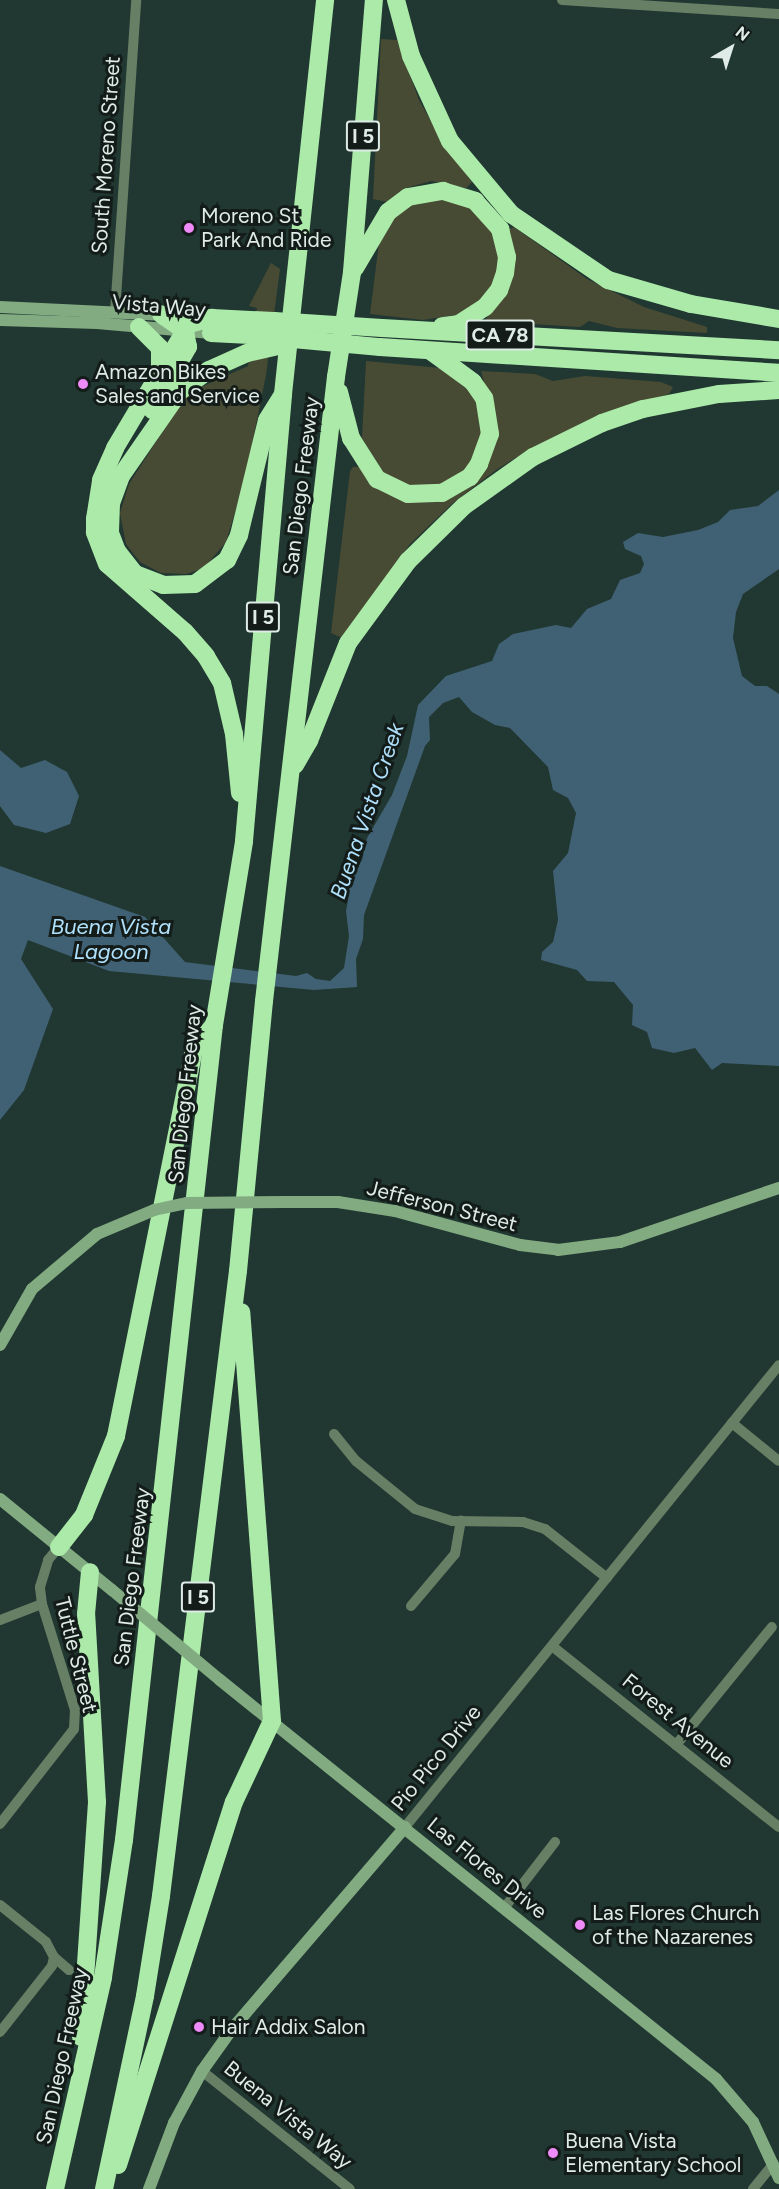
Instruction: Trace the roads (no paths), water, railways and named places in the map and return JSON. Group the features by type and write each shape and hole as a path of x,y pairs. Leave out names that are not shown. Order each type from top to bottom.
{"highway":[{"name":"San Diego Freeway","path":"56,2189 103,1977 124,1840 214,1025 244,841 284,394 325,0"},
{"name":"San Diego Freeway","path":"106,2189 145,1996 161,1896 238,1271 264,1001 336,377 352,273 374,0"},
{"path":"396,0 411,56 450,141 511,214 608,280 691,304 779,319"},
{"path":"352,273 388,212 408,197 443,190 466,196 483,207 504,239 506,266 499,290 474,316 459,324 419,330"},
{"path":"160,314 185,331"},
{"path":"212,326 193,321 185,331 115,448 102,480 95,532 107,564 185,632 206,656 222,683 234,734 244,841"},
{"name":"Vista Way","path":"212,326 250,336 431,351"},
{"path":"139,327 160,348 159,373"},
{"name":"CA 78","path":"250,336 382,328 779,350"},
{"path":"147,435 152,409 186,355 185,331"},
{"path":"250,336 190,383 147,435 114,493 110,533 117,551 135,574 163,585 195,584 227,560 239,536 267,420 284,394"},
{"path":"336,377 351,438 368,470 389,487 408,494 442,493 470,477 479,464 490,434 489,415 473,382 431,351"},
{"name":"CA 78","path":"431,351 779,373"},
{"path":"291,772 309,741 348,644 408,561 464,506 532,457 602,423 643,409 718,394 779,390"},
{"path":"58,1547 84,1515 116,1436 194,1048 214,1025"},
{"path":"106,2189 131,2131 234,1802 272,1721 238,1271"},
{"path":"76,2105 97,1802 86,1614 90,1572"}],"street":[{"name":"South Moreno Street","path":"115,312 136,0"},
{"path":"562,0 702,4 779,14"},
{"name":"Vista Way","path":"0,307 160,314 212,326"},
{"path":"44,310 45,323"},
{"name":"Vista Way","path":"0,320 185,331"},
{"name":"Jefferson Street","path":"0,1345 32,1289 98,1234 154,1210 187,1203 338,1202 395,1211 520,1245 558,1250 620,1242 779,1188"},
{"name":"Pio Pico Drive","path":"149,2189 174,2123 202,2071 232,2029 405,1827 779,1365"},
{"path":"732,1423 779,1461"},
{"path":"334,1434 356,1461 415,1509 461,1521 523,1522 545,1530 607,1578"},
{"name":"Las Flores Drive","path":"0,1499 220,1680 716,2079 753,2122 779,2178"},
{"path":"411,1606 455,1554 461,1521"},
{"name":"Tuttle Street","path":"0,1824 74,1729 75,1710 42,1604 40,1587 48,1560 58,1547"},
{"path":"0,1620 42,1604"},
{"path":"676,1745 772,1627"},
{"name":"Forest Avenue","path":"552,1646 779,1827"},
{"path":"505,1907 555,1842"},
{"path":"0,1905 46,1942 54,1957 69,1970"},
{"path":"0,2032 52,1966 54,1957"},
{"name":"Buena Vista Way","path":"202,2071 350,2189"},
{"path":"753,2189 774,2163"}],"water":[{"name":"Buena Vista Lagoon","path":"779,490 779,569 743,594 736,612 733,638 742,676 755,686 767,686 779,694 779,1066 722,1063 712,1070 695,1048 674,1053 652,1048 647,1032 632,1025 633,1005 614,982 587,981 577,970 541,960 542,952 553,942 558,920 553,871 568,853 576,813 568,798 553,790 548,767 510,728 495,725 472,712 459,697 443,703 429,717 430,740 425,746 364,915 363,939 356,959 357,987 314,990 109,971 28,940 21,959 53,1009 24,1090 0,1120 0,866 145,917 185,962 296,976 307,973 316,979 330,981 344,968 349,936 346,911 350,890 346,887 362,860 367,838 392,795 407,756 418,705 446,676 492,661 499,644 513,634 556,625 571,628 587,609 611,599 620,580 640,573 644,564 641,556 625,549 623,542 638,533 663,537 698,530 718,522 730,510 758,506"},
{"path":"0,750 21,768 45,760 67,772 79,796 70,824 46,833 14,825 0,806"}],"place":[{"name":"Moreno St Park And Ride","path":"189,228"},
{"name":"Amazon Bikes Sales and Service","path":"83,384"},
{"name":"Las Flores Church of the Nazarenes","path":"580,1925"},
{"name":"Hair Addix Salon","path":"199,2027"},
{"name":"Buena Vista Elementary School","path":"553,2153"}],"water label":[{"name":"Buena Vista Creek","path":"367,811"}]}
